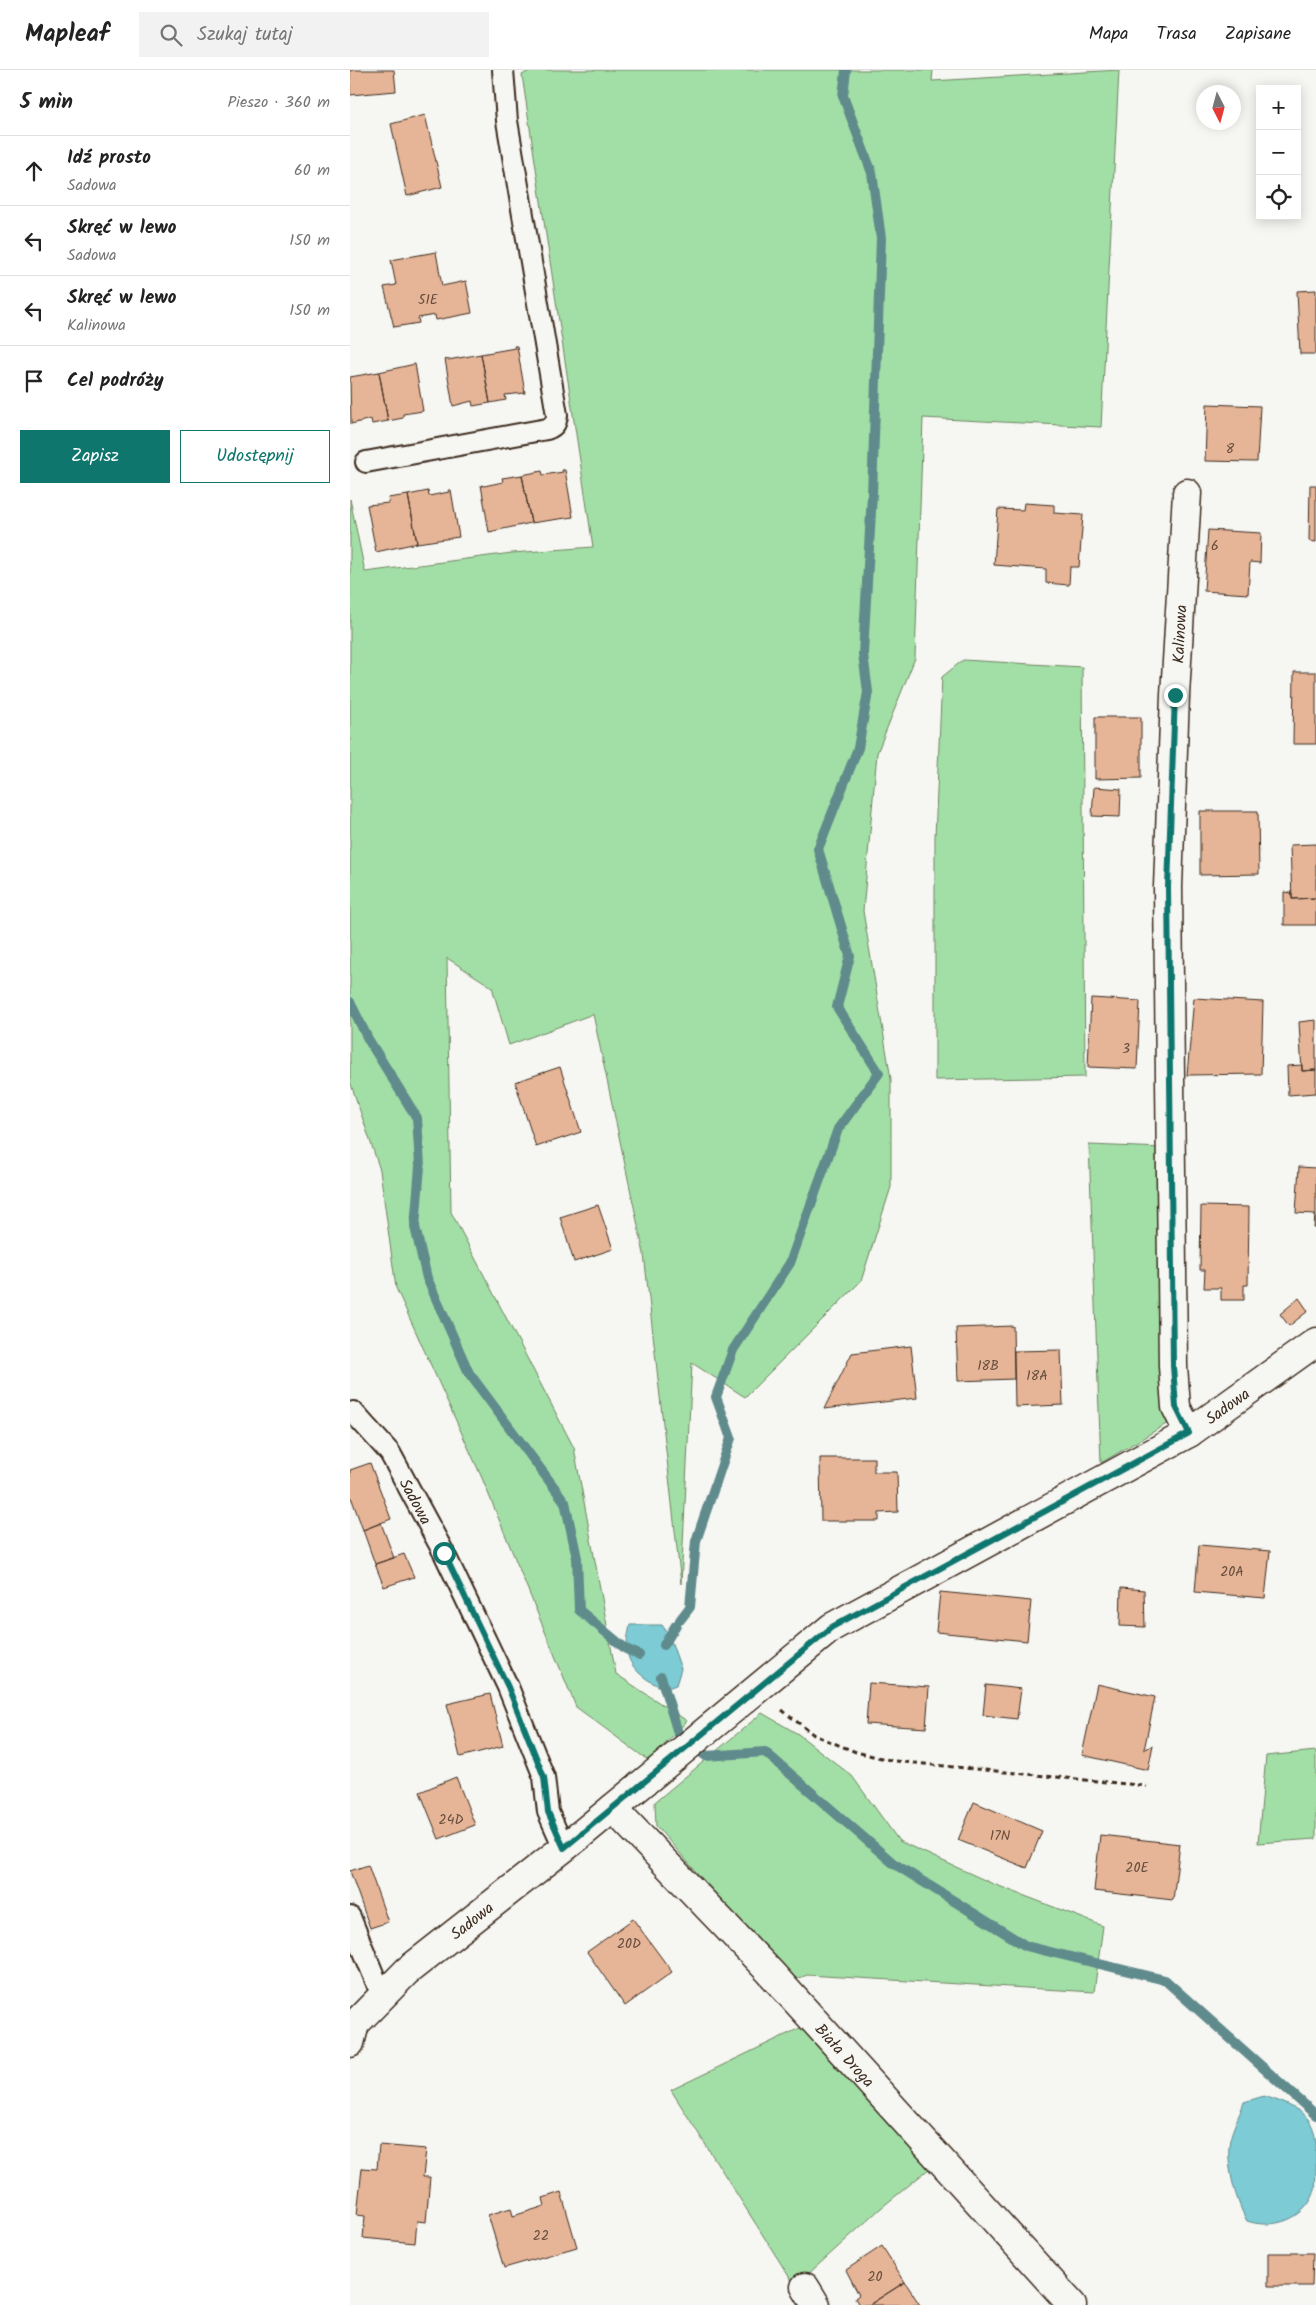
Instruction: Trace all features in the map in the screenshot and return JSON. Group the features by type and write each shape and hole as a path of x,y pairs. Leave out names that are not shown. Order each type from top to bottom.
{"street":[{"name":"Kalinowa","path":"1187,493 1174,714 1168,906 1173,1366 1176,1407 1189,1433"},
{"name":"Sadowa","path":"350,2044 355,2024 406,1971 564,1848 832,1627 1189,1433 1316,1342"},
{"name":"Biała Droga","path":"613,1808 770,1972 1072,2305"}],"lane":[{"path":"366,462 547,429 554,426 556,422 558,415 507,121 503,70"},
{"name":"Sadowa","path":"353,1412 390,1453 444,1553 508,1687 544,1777 548,1812 564,1848"},
{"path":"350,1917 382,1996"}],"path":[{"path":"762,1685 781,1710 814,1735 856,1752 894,1761 1147,1786"}],"green space":[{"path":"531,70 933,70 932,81 1119,70 1101,427 923,418 915,658 877,753 863,911 891,1079 891,1187 861,1281 745,1397 692,1363 681,1584 644,1254 593,1014 509,1045 492,987 447,958 451,1212 574,1448 616,1674 687,1721 649,1761 576,1707 482,1478 396,1288 380,1170 350,1081 350,499 365,572 512,553 593,547 522,75"},
{"path":"963,660 1082,667 1085,1077 935,1080 935,837 942,677"},
{"path":"1089,1145 1163,1148 1168,1423 1101,1463"},
{"path":"762,1713 798,1734 852,1776 899,1841 991,1883 1103,1926 1094,1992 807,1975 792,1981 656,1826 655,1802"},
{"path":"1316,1751 1316,1839 1258,1843 1266,1756"},
{"path":"804,2026 930,2168 881,2208 795,2286 671,2090"}],"water":[{"path":"630,1625 662,1625 669,1635 681,1669 676,1685 665,1689 652,1683 635,1668 628,1656 627,1648"},
{"path":"1264,2096 1288,2105 1304,2115 1313,2127 1316,2146 1315,2190 1311,2200 1297,2215 1288,2220 1267,2224 1247,2221 1239,2204 1229,2164 1231,2135 1244,2102"}],"building":[{"path":"350,70 394,70 396,91 350,95"},
{"path":"425,115 442,187 407,196 391,124"},
{"path":"436,252 442,286 466,281 472,313 436,320 435,315 418,318 419,323 394,327 384,287 396,285 391,260"},
{"path":"1316,290 1316,354 1300,354 1297,291"},
{"path":"514,346 517,346 525,393 505,395 506,400 490,403 481,354 515,348"},
{"path":"481,354 490,403 473,406 472,401 453,406 445,359"},
{"path":"415,364 423,411 403,414 403,418 388,421 379,372"},
{"path":"379,372 388,421 372,424 371,419 351,424 350,377"},
{"path":"1207,404 1260,406 1257,462 1205,461"},
{"path":"562,470 565,470 573,517 531,523 522,475 542,471 543,475 563,472"},
{"path":"522,475 531,523 489,532 481,485 503,482 502,478"},
{"path":"1310,485 1316,485 1316,542 1309,541"},
{"path":"448,490 451,490 459,537 417,543 408,495 428,491 429,496 449,492"},
{"path":"408,495 417,543 376,552 367,505 389,503 388,498"},
{"path":"1024,503 1054,505 1054,513 1083,515 1079,567 1070,567 1069,585 1046,583 1046,569 994,565 998,509 1023,510"},
{"path":"1208,530 1261,533 1260,563 1250,562 1248,594 1204,591"},
{"path":"1294,672 1316,672 1316,744 1293,744"},
{"path":"1095,717 1141,717 1141,778 1095,779"},
{"path":"1094,787 1121,789 1120,817 1092,816"},
{"path":"1200,811 1258,811 1259,874 1200,875"},
{"path":"1316,844 1316,898 1292,899 1290,845"},
{"path":"1284,892 1292,893 1292,899 1316,898 1316,925 1284,925"},
{"path":"1091,998 1140,1001 1137,1069 1088,1067"},
{"path":"1194,998 1263,1002 1261,1074 1187,1075"},
{"path":"1316,1020 1316,1070 1302,1071 1299,1022"},
{"path":"1302,1065 1302,1071 1316,1070 1316,1093 1288,1095 1287,1066"},
{"path":"560,1067 581,1132 536,1147 515,1082"},
{"path":"1299,1167 1316,1168 1316,1228 1314,1228 1315,1214 1296,1213"},
{"path":"598,1205 613,1249 574,1262 560,1217"},
{"path":"1201,1206 1249,1207 1248,1285 1244,1285 1244,1300 1221,1300 1221,1288 1204,1288 1205,1270 1200,1270"},
{"path":"1299,1298 1308,1311 1289,1326 1280,1314"},
{"path":"1013,1326 1014,1379 958,1381 956,1328"},
{"path":"911,1346 917,1398 824,1409 852,1353"},
{"path":"1061,1350 1063,1405 1015,1407 1014,1351"},
{"path":"820,1458 874,1458 874,1472 897,1472 898,1512 879,1513 879,1521 821,1521"},
{"path":"370,1463 391,1519 363,1530 350,1494 350,1470"},
{"path":"381,1523 394,1558 375,1564 363,1530"},
{"path":"1199,1545 1270,1551 1265,1598 1195,1592"},
{"path":"404,1554 414,1577 384,1587 375,1564"},
{"path":"1121,1588 1144,1590 1145,1627 1120,1626"},
{"path":"940,1592 1031,1601 1027,1641 936,1632"},
{"path":"869,1683 929,1687 926,1728 866,1724"},
{"path":"1097,1684 1155,1697 1144,1750 1153,1745 1148,1770 1082,1755"},
{"path":"986,1685 1021,1689 1017,1719 983,1715"},
{"path":"490,1694 503,1746 460,1757 447,1704"},
{"path":"456,1777 475,1825 439,1839 420,1792"},
{"path":"974,1802 1042,1831 1027,1868 958,1840"},
{"path":"1100,1835 1180,1844 1173,1900 1094,1891"},
{"path":"368,1865 388,1922 370,1928 350,1871"},
{"path":"633,1919 672,1972 625,2006 587,1952"},
{"path":"379,2145 426,2149 423,2177 430,2177 426,2222 417,2221 415,2243 363,2238 365,2216 357,2215 362,2168 377,2169"},
{"path":"561,2192 577,2247 504,2268 488,2215 511,2208 513,2216 545,2206 543,2198"},
{"path":"882,2246 905,2282 869,2305 859,2305 855,2298 859,2295 846,2270"},
{"path":"1268,2253 1313,2253 1312,2286 1268,2286"},
{"path":"905,2282 920,2305 869,2305"}],"waterway":[{"path":"680,1620 690,1607 696,1541 731,1438 716,1397 733,1350 790,1263 838,1129 879,1073 837,1007 850,956 818,849 858,748 868,692 863,654 872,494 881,238 872,173 843,96 846,70"},
{"path":"350,1002 368,1039 417,1118 420,1166 415,1227 427,1278 469,1373 565,1502 577,1558 579,1610 626,1649 639,1655"},
{"path":"664,1645 676,1625"},
{"path":"661,1677 678,1733 688,1741"},
{"path":"694,1747 706,1756 765,1752 893,1863 1026,1946 1165,1980 1316,2115"}],"route":[{"path":"444,1553 508,1687 544,1777 548,1812 564,1848 832,1627 1189,1433 1176,1407 1173,1366 1174,1288 1169,1077 1168,887 1175,695"}]}
